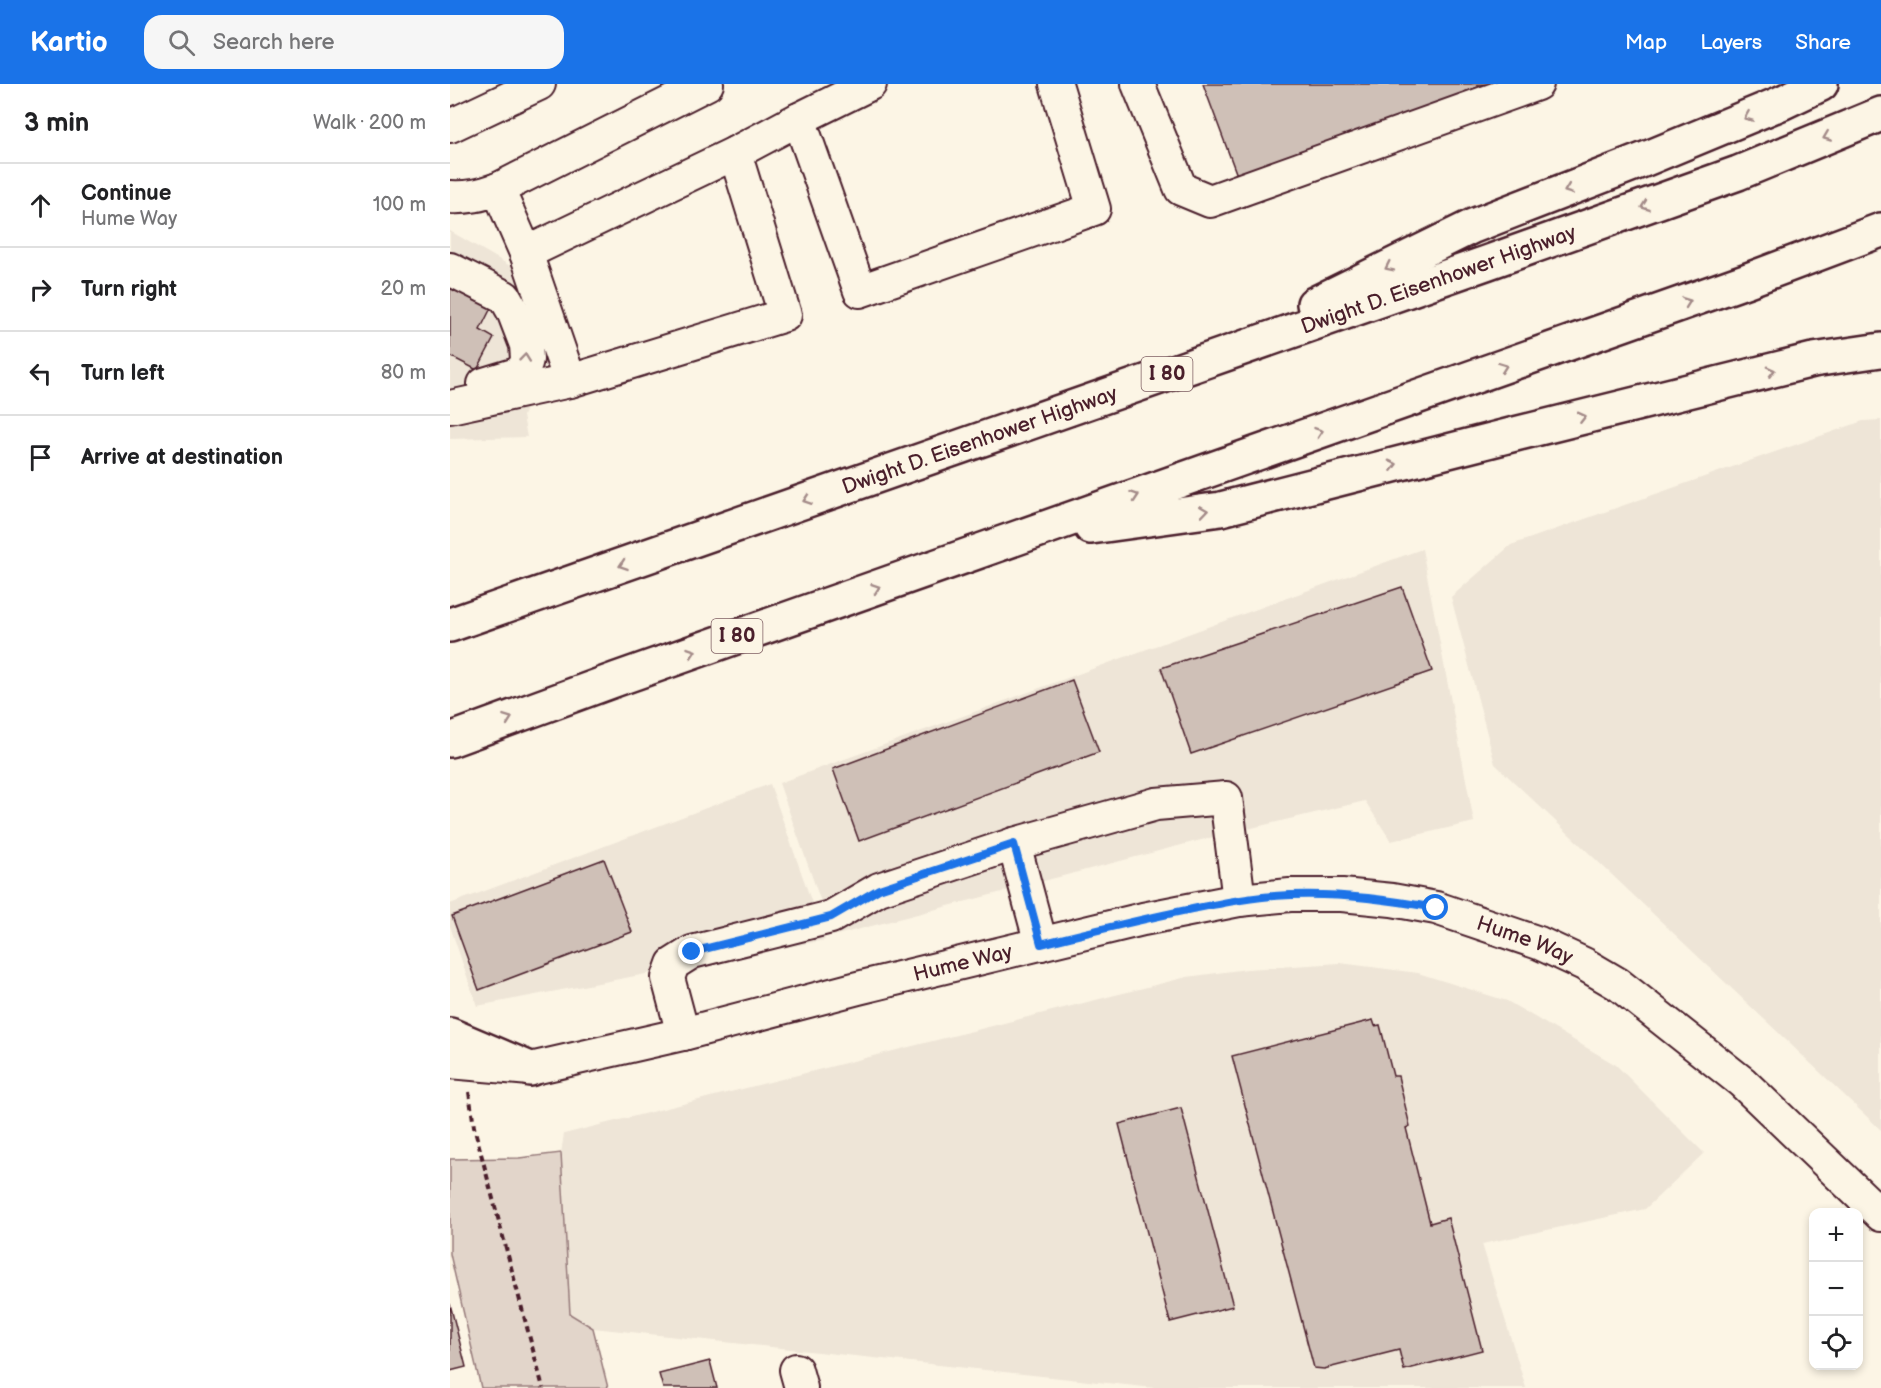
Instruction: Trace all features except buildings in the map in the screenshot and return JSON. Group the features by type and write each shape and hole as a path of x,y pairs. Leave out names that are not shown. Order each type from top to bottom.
{"main road":[{"path":"1186,367 1473,226 1643,160 1821,84"},
{"name":"Dwight D. Eisenhower Highway","path":"450,626 1486,264 1738,173 1881,114"},
{"name":"I 80","path":"452,739 1726,288 1881,230"},
{"path":"1021,537 1221,509 1802,363 1881,350"},
{"path":"455,1053 530,1069"}],"street":[{"path":"450,126 539,84"},
{"path":"450,197 464,198 498,189 707,84"},
{"path":"526,254 735,153 870,84"},
{"path":"799,119 860,291 1094,209 1056,84"},
{"path":"1138,84 1181,189 1210,201 1538,84"},
{"path":"460,405 570,381 785,315 735,153"},
{"path":"498,189 526,254 570,381"},
{"path":"450,269 505,297 513,310 526,345 525,367 517,374 477,385 460,405"},
{"path":"683,1034 668,978 673,964 692,952 831,917 879,889 1014,844 1156,804 1226,798 1239,900"},
{"path":"1014,844 1041,944"},
{"name":"Hume Way","path":"530,1069 683,1034 858,988 1143,919 1239,900 1342,895 1392,900 1436,908 1483,922 1539,943 1618,984 1742,1082 1881,1215"}],"path":[{"path":"455,1053 543,1388"}],"shaded area":[{"path":"450,231 514,268 545,357 523,416 527,437 450,439"},
{"path":"1881,420 1881,1130 1495,764 1451,597 1511,545 1863,421"},
{"path":"1422,549 1474,822 1391,841 1365,801 1197,841 833,936 779,783"},
{"path":"770,784 825,940 477,1006 450,926 450,904"},
{"path":"1340,963 1418,973 1507,1001 1616,1065 1704,1153 1645,1209 1482,1244 1526,1388 1154,1388 593,1328 570,1314 561,1153 564,1134 1187,977 1247,969"},
{"path":"561,1153 570,1314 593,1328 608,1388 481,1388 450,1254 450,1159 519,1158"}],"route":[{"path":"692,952 831,917 879,889 1014,844 1041,944 1143,919 1239,900 1290,895 1342,895 1392,900 1436,908"}]}
